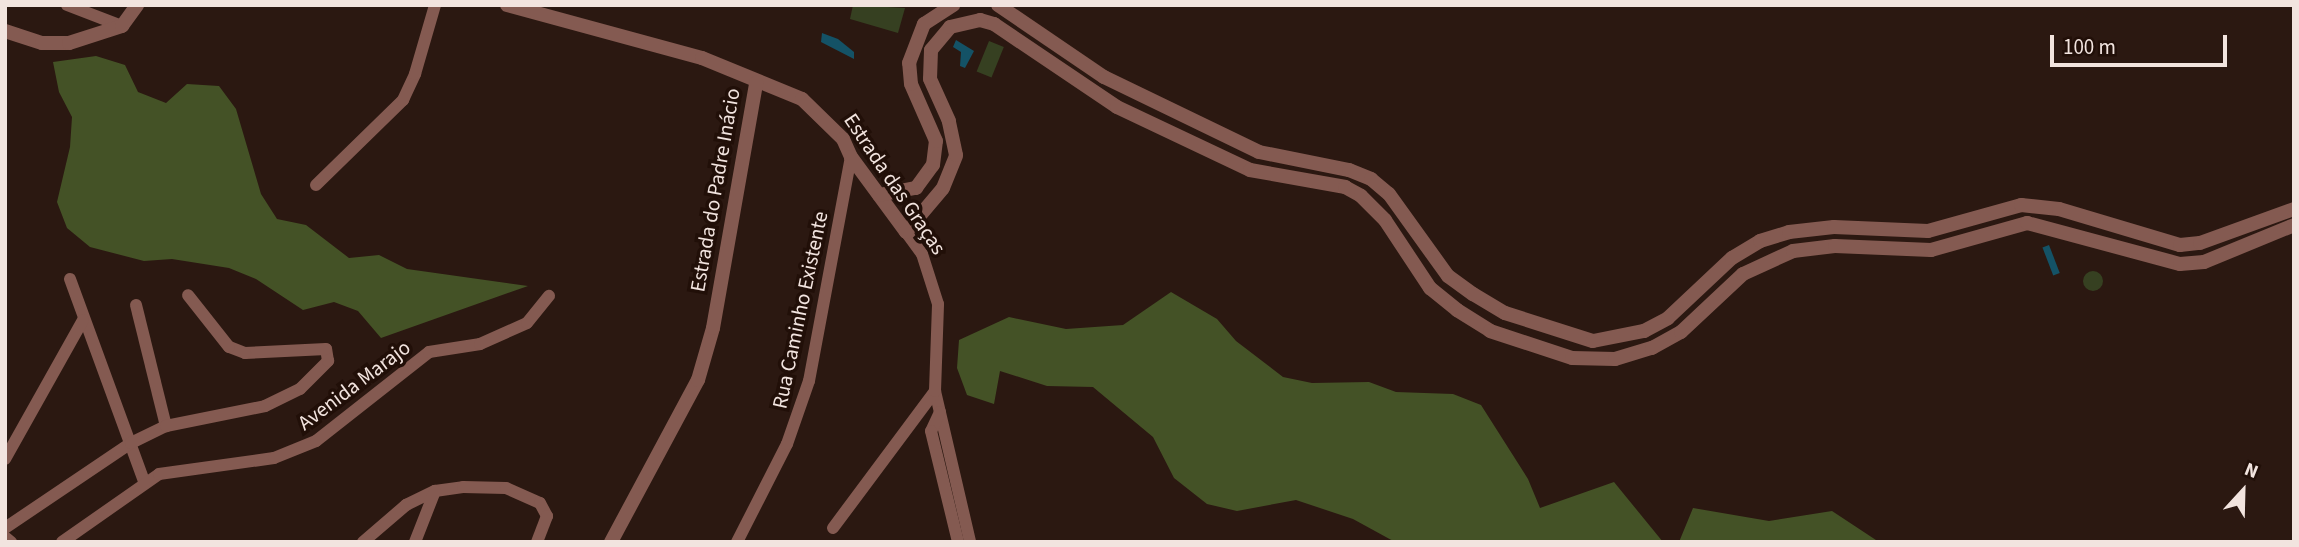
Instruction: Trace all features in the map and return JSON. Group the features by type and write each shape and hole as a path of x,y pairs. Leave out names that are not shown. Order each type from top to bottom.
{"street":[{"path":"67,5 122,26"},
{"path":"5,31 42,43 69,43 122,26 137,5"},
{"path":"316,185 402,100 415,74 435,5"},
{"name":"Estrada do Padre Inácio","path":"507,5 702,58 756,82 713,328 698,380 611,542"},
{"path":"879,195 902,194 916,188 927,176 936,153 932,128 911,84 913,42 924,24 953,5"},
{"path":"998,5 1104,77 1263,153 1349,170 1371,179 1389,194 1440,265 1465,288 1505,313 1593,341 1644,331 1668,318 1702,282 1759,241 1834,227 1928,231 2021,205 2059,209 2180,245 2200,243 2293,216"},
{"path":"906,232 943,188 956,155 949,121 930,79 931,50 950,27 980,20 994,24 1117,107 1250,170 1345,187 1375,207 1430,288 1457,310 1490,331 1537,348 1593,360 1632,356 1681,332 1716,296 1768,259 1835,246 1931,250 2027,223 2180,264 2204,262 2293,216"},
{"path":"913,42 931,50"},
{"name":"Estrada das Graças","path":"756,82 802,99 827,119 851,157 922,254 938,304 935,391 970,542"},
{"path":"1224,158 1233,139"},
{"name":"Rua Caminho Existente","path":"737,542 787,444 802,405 851,157"},
{"path":"902,194 918,215"},
{"path":"1759,241 1768,259"},
{"path":"70,279 144,481"},
{"path":"5,528 131,443 166,426 265,406 321,372 328,361 326,349 245,353 229,347 188,295"},
{"name":"Avenida Marajo","path":"62,542 144,481 159,474 239,465 295,451 316,441 429,352 480,344 527,323 550,296"},
{"path":"136,305 166,426"},
{"path":"5,459 83,320"},
{"path":"1593,341 1593,360"},
{"path":"833,528 935,391"},
{"path":"940,412 931,431 958,542"},
{"path":"363,542 406,505 435,491 474,487 526,494 540,503 547,516 537,542"},
{"path":"415,542 435,491"},
{"path":"5,537 11,542"}],"green space":[{"path":"853,5 905,8 898,33 850,19"},
{"path":"989,41 1004,47 991,78 977,72"},
{"path":"96,56 125,65 138,92 166,103 187,84 219,86 236,109 261,194 277,219 306,225 349,258 379,255 407,269 528,286 381,338 358,311 334,302 303,310 256,279 229,268 172,259 144,261 90,247 67,228 57,202 70,147 72,117 59,92 53,62"},
{"path":"2093,271 2100,274 2103,281 2100,288 2093,291 2086,288 2083,281 2086,274"},
{"path":"1171,292 1217,319 1236,341 1283,377 1312,383 1369,382 1396,392 1453,394 1481,405 1528,479 1540,508 1614,482 1663,542 1395,542 1353,519 1296,500 1237,511 1207,504 1174,478 1153,437 1093,387 1047,386 1000,371 994,404 967,395 957,368 959,340 1009,317 1066,329 1123,325"},
{"path":"1693,508 1769,521 1832,511 1879,542 1679,542"}],"water":[{"path":"822,33 838,39 854,52 854,59 821,42"},
{"path":"956,40 974,51 965,68 960,66 961,52 953,47"},
{"path":"2049,245 2060,273 2053,276 2042,248"}]}
